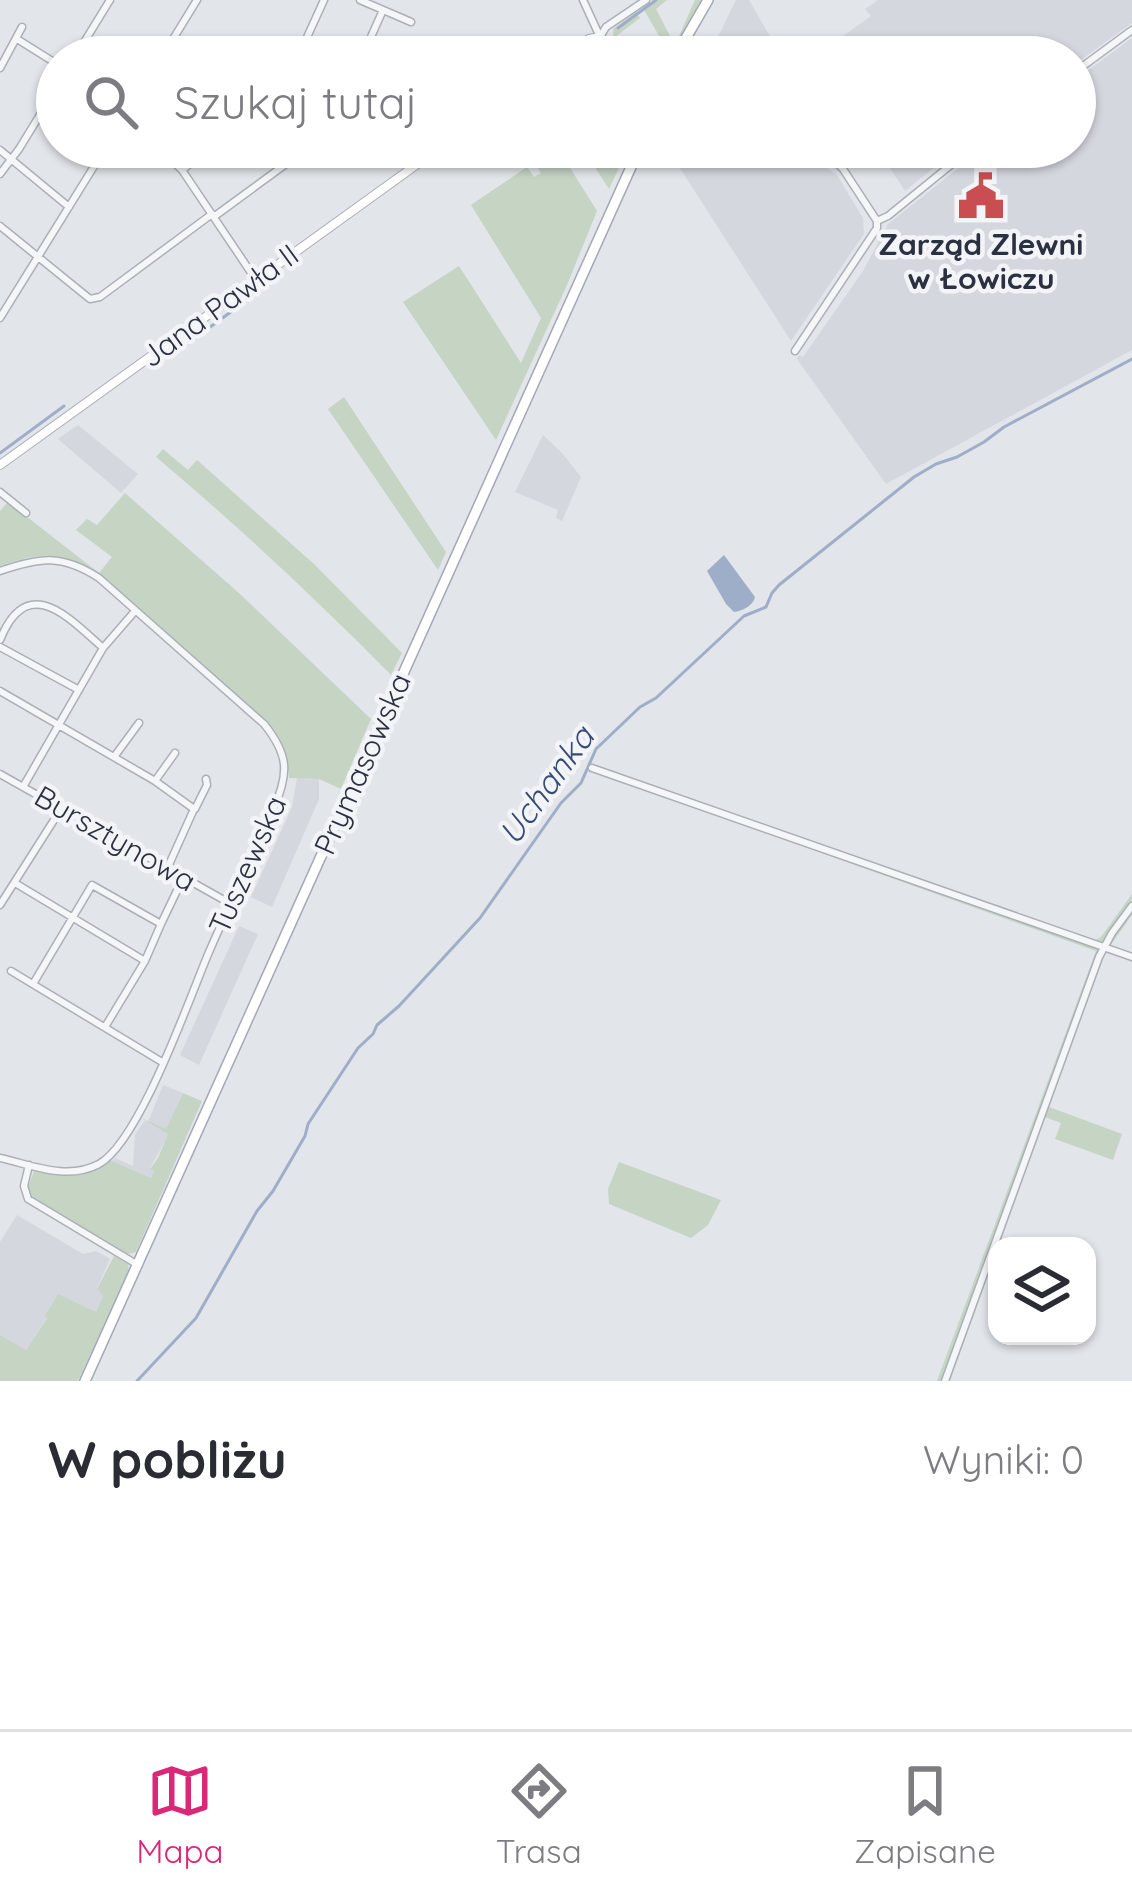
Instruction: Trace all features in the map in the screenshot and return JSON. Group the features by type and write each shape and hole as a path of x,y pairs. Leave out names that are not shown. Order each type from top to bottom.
{"main road":[{"path":"688,36 707,0"},
{"path":"692,36 695,25"},
{"name":"Prymasowska","path":"85,1381 631,168"}],"street":[{"path":"88,36 110,0"},
{"path":"175,36 197,0"},
{"path":"308,36 324,0"},
{"path":"360,0 411,22"},
{"path":"583,0 600,36"},
{"path":"601,36 606,27 646,0"},
{"path":"371,36 382,10"},
{"path":"0,68 22,27"},
{"path":"1096,57 1132,31"},
{"path":"16,39 36,51"},
{"path":"0,174 36,121"},
{"path":"0,150 68,207"},
{"path":"0,318 3,305 93,168"},
{"path":"185,168 256,280"},
{"path":"0,226 90,299 100,297 279,168"},
{"name":"Jana Pawła II","path":"0,465 412,168"},
{"path":"795,351 875,233 877,221 842,168"},
{"path":"877,221 948,168"},
{"path":"0,491 26,513"},
{"name":"Tuszewska","path":"0,572 39,559 69,563 99,578 264,724 284,758 286,771 163,1062 119,1146 106,1159 68,1172 0,1158"},
{"path":"80,691 0,643 15,614 38,604 56,608 103,648"},
{"path":"23,787 103,648 135,611"},
{"path":"0,691 194,809"},
{"path":"114,757 139,723"},
{"path":"154,781 175,753"},
{"path":"592,768 1132,957"},
{"name":"Bursztynowa","path":"0,774 231,904"},
{"path":"167,869 206,779"},
{"path":"0,905 61,809"},
{"path":"105,1027 145,962 182,880"},
{"path":"15,883 145,962"},
{"path":"33,984 92,885 161,924"},
{"path":"945,1381 1103,947 1132,906"},
{"path":"11,971 163,1062"},
{"path":"29,1165 24,1186 28,1199 139,1265"}],"shaded area":[{"path":"736,0 749,0 770,36 718,36"},
{"path":"878,0 1132,0 1132,23 1096,49 1096,36 843,36 871,16 865,9"},
{"path":"1132,38 1132,350 886,484 797,359 799,355 803,357 863,271 888,224 958,168 1096,168 1096,65"},
{"path":"680,168 827,168 837,175 863,218 864,234 791,341"},
{"path":"890,168 934,168 905,191"},
{"path":"78,425 138,474 121,493 58,439"},
{"path":"543,435 581,477 562,521 556,518 558,510 515,492"},
{"path":"297,778 319,779 319,799 272,907 251,897 292,807"},
{"path":"239,926 258,934 199,1065 180,1055"},
{"path":"163,1085 183,1093 150,1168 154,1171 151,1178 112,1161 115,1158 133,1166 135,1135 148,1122"},
{"path":"17,1215 83,1254 96,1251 110,1259 97,1288 103,1296 96,1312 47,1317 26,1350 0,1335 0,1242"}],"green space":[{"path":"653,0 667,0 656,9 670,36 659,36 643,8"},
{"path":"695,0 702,0 684,36 679,36"},
{"path":"636,12 640,18 614,36 613,29"},
{"path":"526,168 534,177 541,173 538,168 570,168 597,211 496,440 403,302 459,266 521,363 541,318 471,205"},
{"path":"596,168 619,168 609,189"},
{"path":"344,397 446,552 438,570 328,409"},
{"path":"163,449 188,470 197,460 314,564 402,653 391,675 276,563 156,457"},
{"path":"125,493 371,719 341,789 319,779 289,778 283,750 269,724 99,574 50,556 0,566 0,511 8,502 99,573 112,557 76,530 87,519 97,525"},
{"path":"595,766 1095,940 1132,894 1132,915 1105,953 1049,1107 1122,1134 1113,1160 1055,1139 1061,1123 1045,1117 1002,1237 990,1237 1096,951 592,771"},
{"path":"183,1093 202,1101 136,1252 125,1255 29,1195 34,1171 73,1174 110,1160 151,1178 154,1171 150,1169 168,1134 141,1118 166,1129"},
{"path":"619,1162 721,1200 708,1225 691,1238 609,1204 608,1189"},
{"path":"988,1243 988,1275 950,1381 937,1381"},
{"path":"114,1256 128,1264 129,1270 78,1381 0,1381 0,1335 26,1350 58,1294 96,1312 103,1296 97,1289"}],"water":[{"path":"724,555 755,597 750,605 734,612 707,571"}],"waterway":[{"path":"618,28 656,0"},
{"path":"191,341 239,306"},
{"name":"Uchanka","path":"137,1381 196,1318 308,1124 358,1048 480,918 561,803 581,783 596,749 744,616 766,607 779,585 914,477 1132,359"},
{"path":"0,453 64,406"}],"place":[{"name":"Zarząd Zlewni w Łowiczu","path":"981,196"}]}
